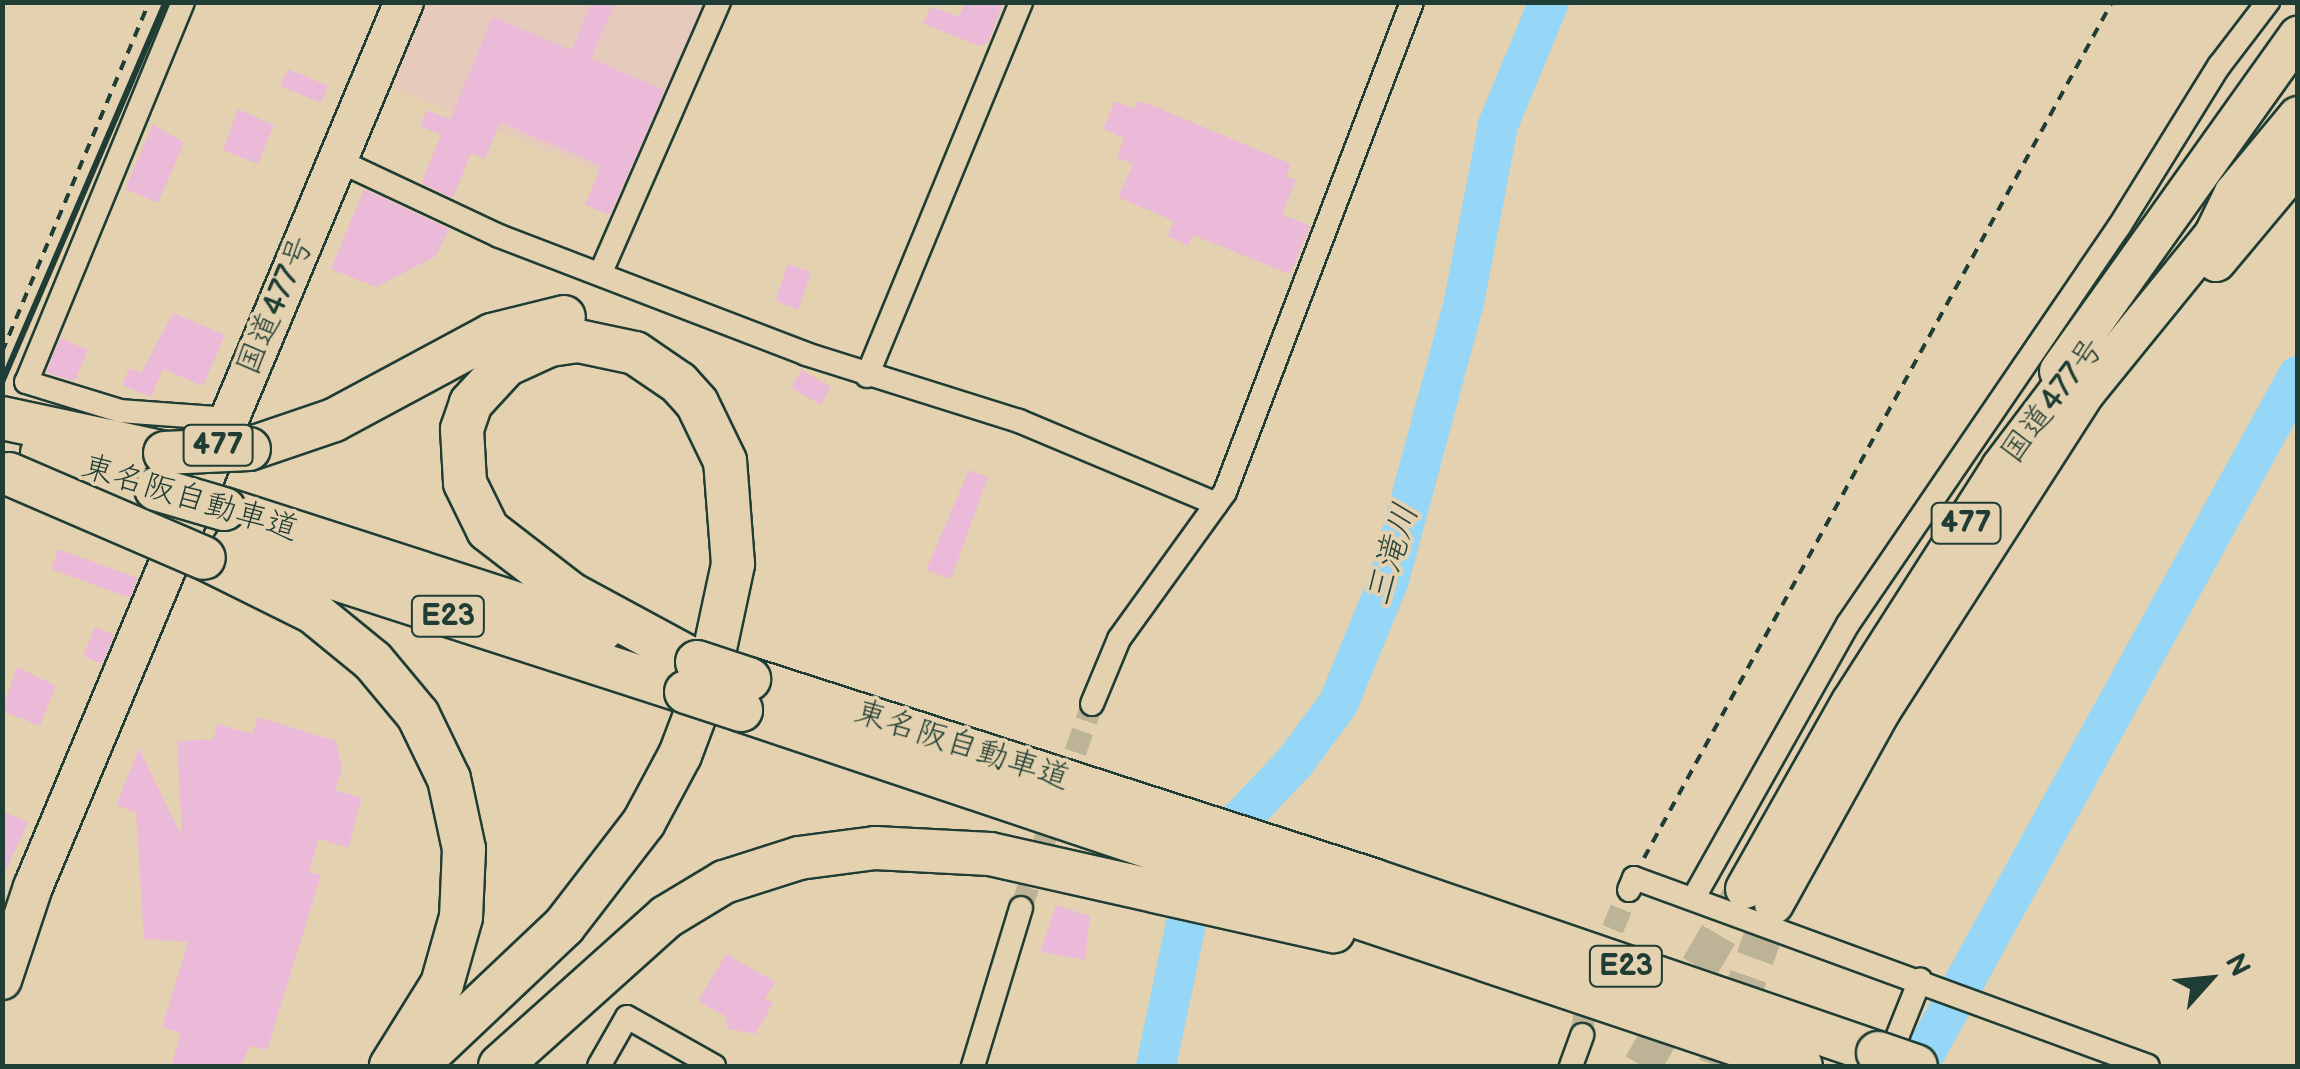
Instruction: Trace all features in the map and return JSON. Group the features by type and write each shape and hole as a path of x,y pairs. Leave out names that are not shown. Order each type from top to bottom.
{"highway":[{"name":"国道477号","path":"2,942 33,887 239,434 337,160 404,2"},
{"name":"477","path":"2001,467 2018,428 2298,36"},
{"name":"国道477号","path":"2234,193 2199,215 2001,467 1851,702 1759,896 2013,511 2086,392 2213,236 2234,193 2298,116"},
{"name":"477","path":"2013,511 2298,164"},
{"path":"160,471 239,434 334,420 492,335 556,316 618,321 673,344 719,389 748,448 758,515 755,582 732,682 696,777 620,899 458,1066"},
{"path":"416,1066 564,926 644,822 680,755 708,681 733,564 724,461 697,403 679,383 635,353 578,342 550,345 506,365 471,403 462,429 465,483 488,530 571,594 691,677"},
{"name":"東名阪自動車道","path":"11,446 160,471 213,535"},
{"name":"東名阪自動車道","path":"11,446 213,535 746,694 1178,855 1893,1062"},
{"path":"213,535 373,660 418,715 449,779 464,850 462,917 442,984 390,1066"},
{"path":"500,1066 666,917 724,882 799,858 875,848 990,854 1178,855 1360,909"},
{"name":"国道477号","path":"2,980 33,887"},
{"name":"東名阪自動車道","path":"1360,909 1528,974 1802,1066"}],"street":[{"path":"183,2 26,382 120,411 239,434"},
{"path":"601,272 720,2"},
{"path":"866,376 1021,2"},
{"path":"1092,704 1119,639 1216,504 1412,2"},
{"path":"1693,899 1848,624 2119,228 2219,66 2268,2"},
{"path":"337,160 499,236 866,376 1019,421 1216,504"},
{"path":"1632,884 1693,899 2148,1066"},
{"path":"973,1066 1021,908"},
{"path":"1893,1062 1931,984"},
{"path":"598,1066 626,1017 714,1066"},
{"path":"1573,1066 1582,1036"}],"path":[{"path":"2,352 149,2"},
{"path":"1632,884 2112,2"}],"shaded area":[{"path":"427,3 709,3 632,185 392,88"}],"building":[{"path":"592,2 615,2 591,59 664,90 610,215 585,205 601,166 500,122 485,159 471,153 453,198 421,183 441,135 420,126 427,110 450,119 493,17 572,50"},
{"path":"965,2 1003,2 988,43 980,46 923,24 931,6 959,17"},
{"path":"288,69 328,86 321,103 280,86"},
{"path":"1115,101 1134,109 1137,101 1156,107 1291,164 1286,176 1296,180 1282,214 1310,226 1290,274 1193,235 1188,246 1167,236 1174,221 1118,197 1133,164 1117,157 1124,138 1103,129"},
{"path":"238,109 274,125 258,164 223,150"},
{"path":"153,124 184,143 158,203 125,189"},
{"path":"364,189 449,229 436,256 376,287 331,269"},
{"path":"788,264 811,272 798,310 775,301"},
{"path":"173,313 225,335 203,386 163,369 151,397 122,385 129,368 141,373"},
{"path":"60,338 88,350 75,381 46,373"},
{"path":"801,370 831,387 821,405 791,388"},
{"path":"969,470 988,477 951,579 926,570"},
{"path":"58,549 138,578 130,598 51,569"},
{"path":"95,627 114,635 102,664 83,656"},
{"path":"17,667 56,686 40,726 2,711"},
{"path":"258,717 336,741 342,769 335,790 362,798 348,848 319,839 309,872 321,875 267,1050 250,1046 241,1066 171,1066 181,1033 162,1027 188,942 144,939 136,813 116,805 139,748 182,837 177,741 213,739 218,724 252,734"},
{"path":"2,811 28,822 2,879"},
{"path":"1056,905 1090,916 1085,960 1040,952"},
{"path":"726,954 775,982 765,999 773,1003 755,1034 728,1029 725,1016 698,1001"}],"waterway":[{"name":"三滝川","path":"1156,1066 1189,910 1221,840 1295,762 1338,704 1389,580 1464,302 1498,125 1549,2"},
{"path":"1918,1066 2298,376"}],"tunnel":[{"path":"1021,908 1092,704"},
{"path":"1642,1066 1745,889"},
{"path":"1582,1035 1587,990 1629,890"},
{"path":"1717,1066 1774,904"}],"railway":[{"path":"2,382 166,2"}]}
